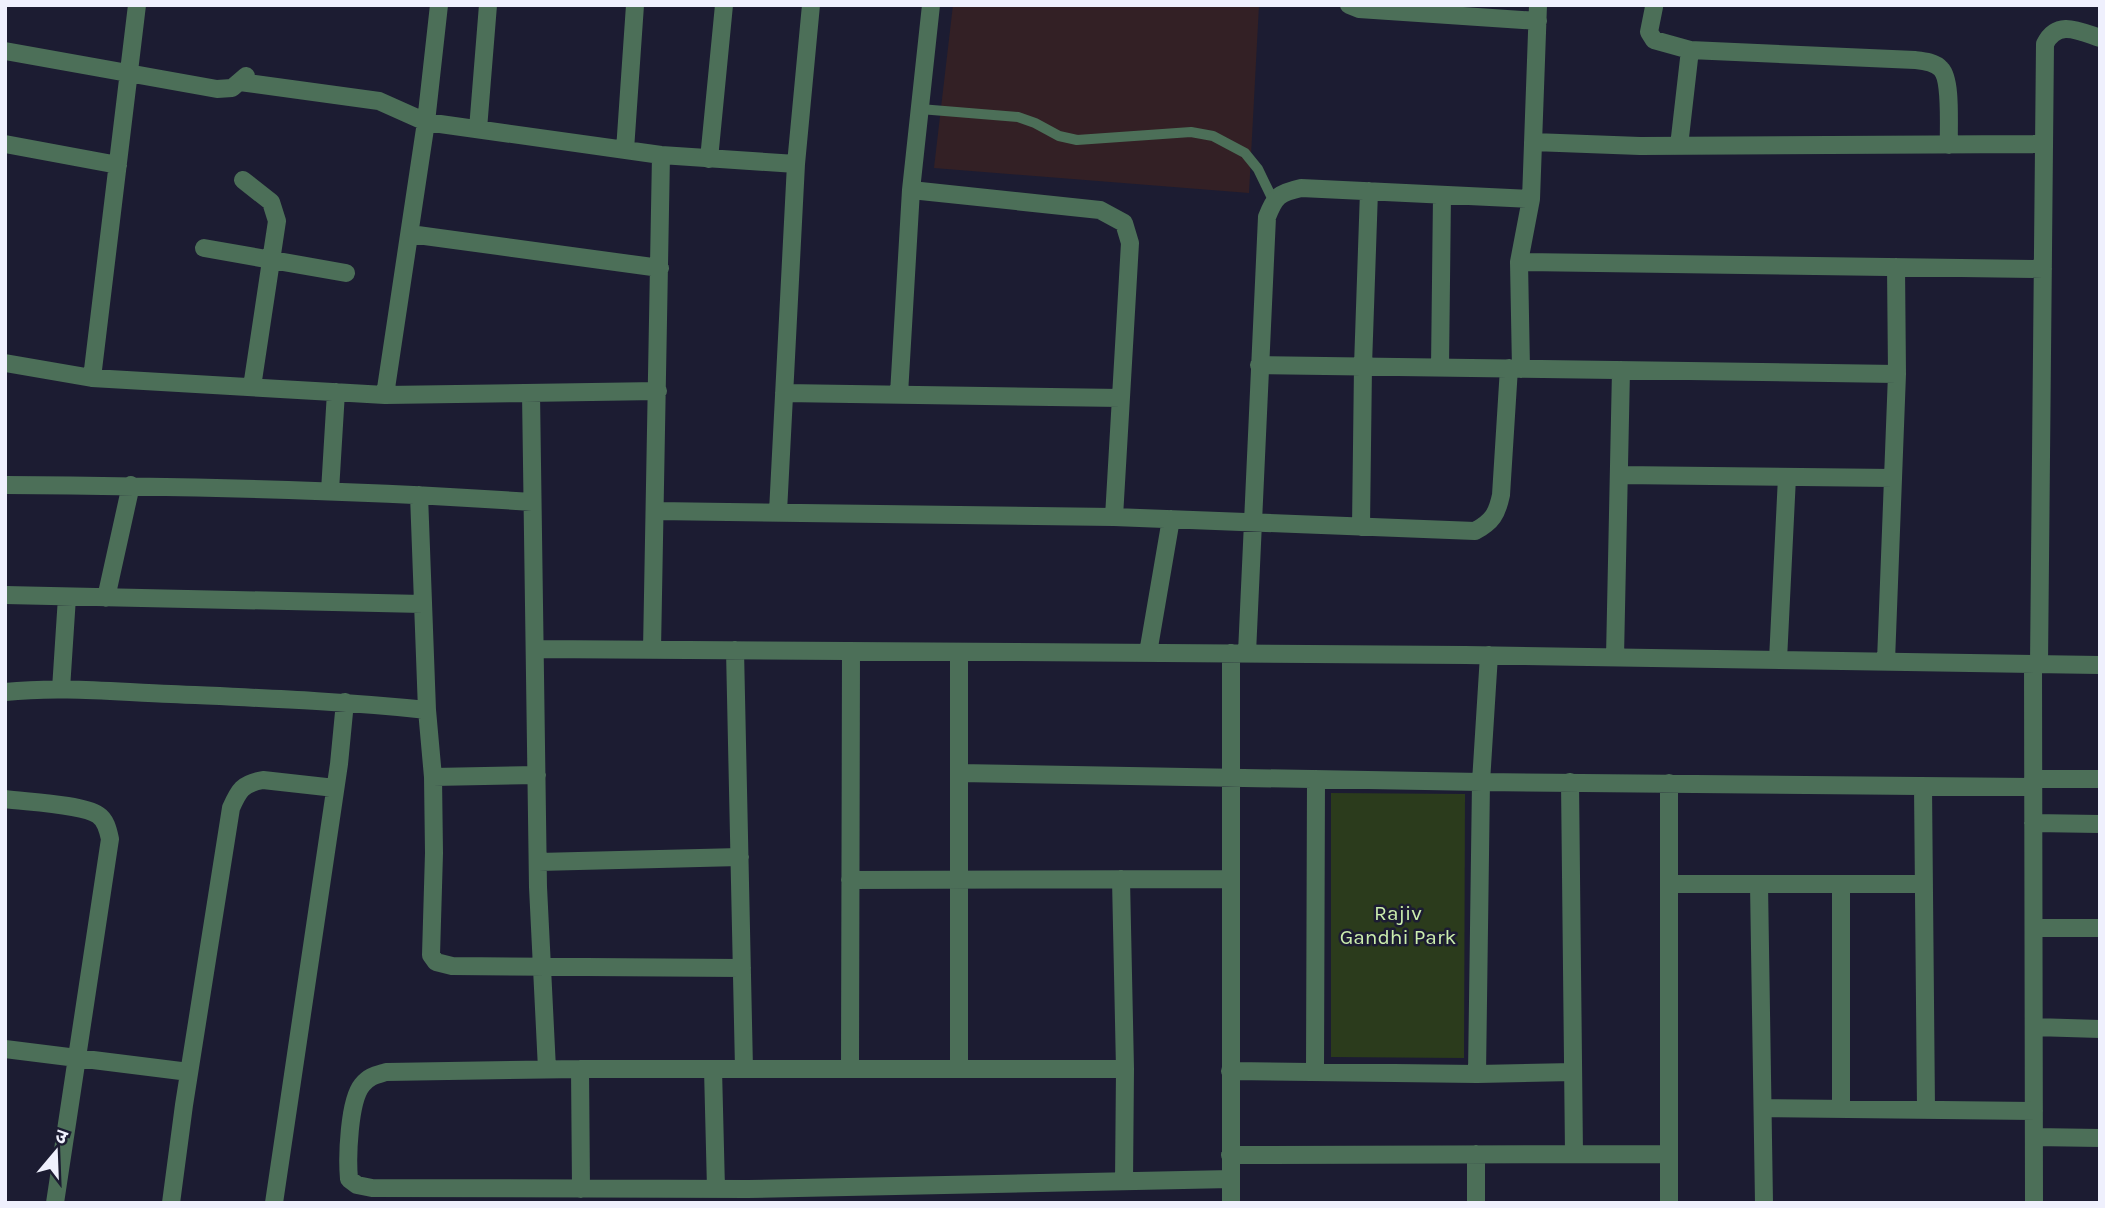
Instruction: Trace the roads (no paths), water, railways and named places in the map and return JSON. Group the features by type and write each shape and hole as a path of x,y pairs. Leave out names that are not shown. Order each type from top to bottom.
{"street":[{"path":"92,378 137,5"},
{"path":"385,395 426,122 439,5"},
{"path":"478,129 488,5"},
{"path":"625,150 635,5"},
{"path":"709,159 724,5"},
{"path":"778,512 796,164 811,5"},
{"path":"898,394 911,190 931,5"},
{"path":"656,511 1114,517 1475,531 1489,523 1498,511 1501,495 1515,368 1519,262 1531,199 1538,13 1359,9 1349,5"},
{"path":"1654,7 1649,32 1654,40 1690,50 1915,60 1933,64 1942,69 1947,82 1949,145"},
{"path":"2034,1203 2033,783 2045,44 2050,35 2063,29 2078,30 2100,38"},
{"path":"1679,146 1690,50"},
{"path":"5,51 217,89 232,88 244,78 379,101 426,122 662,155 796,164"},
{"path":"1533,142 1679,146 2044,145"},
{"path":"5,144 118,164"},
{"path":"652,650 662,155"},
{"path":"243,180 271,202 277,221 252,387"},
{"path":"1231,1203 1230,778 1252,524 1266,217 1273,200 1284,192 1301,188 1531,199"},
{"path":"911,190 1100,210 1124,223 1130,243 1114,517"},
{"path":"1361,527 1369,191"},
{"path":"1440,367 1442,195"},
{"path":"410,234 660,268"},
{"path":"204,248 346,273"},
{"path":"1519,262 2043,269"},
{"path":"1886,661 1897,374 1896,267"},
{"path":"5,363 92,378 385,395 658,391"},
{"path":"1259,365 1897,374"},
{"path":"1615,657 1621,370"},
{"path":"330,491 337,392"},
{"path":"531,393 538,862 547,1069"},
{"path":"784,393 1121,398"},
{"path":"1619,475 1893,478"},
{"path":"1778,660 1787,477"},
{"path":"5,485 131,485 330,491 532,502"},
{"path":"106,598 131,485"},
{"path":"419,495 427,710 433,777 431,956 436,962 452,966 742,968"},
{"path":"1148,653 1171,519"},
{"path":"5,595 423,604"},
{"path":"61,690 67,597"},
{"path":"535,649 1489,655 2100,665"},
{"path":"735,650 744,1069"},
{"path":"849,1069 851,651"},
{"path":"959,652 959,1069"},
{"path":"1477,1074 1481,782 1489,655"},
{"path":"5,692 61,690 345,702 427,710"},
{"path":"274,1203 335,788 345,702"},
{"path":"959,773 1923,786 2100,779"},
{"path":"433,777 537,775"},
{"path":"1315,1071 1316,779"},
{"path":"170,1203 231,808 240,789 252,782 263,780 335,788"},
{"path":"1570,782 1574,1154"},
{"path":"1669,783 1669,1203"},
{"path":"1923,786 1926,1110"},
{"path":"5,799 83,809 97,814 105,822 110,839 55,1203"},
{"path":"2034,823 2100,824"},
{"path":"538,862 740,857"},
{"path":"1121,879 1125,1069 1124,1181"},
{"path":"850,880 1230,879"},
{"path":"1669,884 1924,884"},
{"path":"1759,884 1764,1203"},
{"path":"1841,884 1841,1108"},
{"path":"2034,928 2100,928"},
{"path":"2034,1027 2100,1029"},
{"path":"5,1049 189,1072"},
{"path":"1125,1069 547,1069 386,1072 372,1076 360,1086 354,1102 349,1179 357,1185 372,1188 530,1196 581,1189 638,1196 716,1189 748,1196 866,1195 978,1184 1231,1179"},
{"path":"580,1069 581,1189"},
{"path":"713,1069 716,1189"},
{"path":"1230,1071 1477,1074 1573,1072"},
{"path":"1763,1108 2034,1111"},
{"path":"2034,1137 2100,1138"},
{"path":"1476,1154 1476,1203"},
{"path":"1230,1155 1669,1154"},
{"path":"978,1184 979,1203"}],"lane":[{"path":"920,109 1018,117 1059,136 1077,140 1191,132 1213,136 1245,153 1258,169 1273,200"}],"park label":[{"name":"Rajiv Gandhi Park","path":"1398,925"}]}
